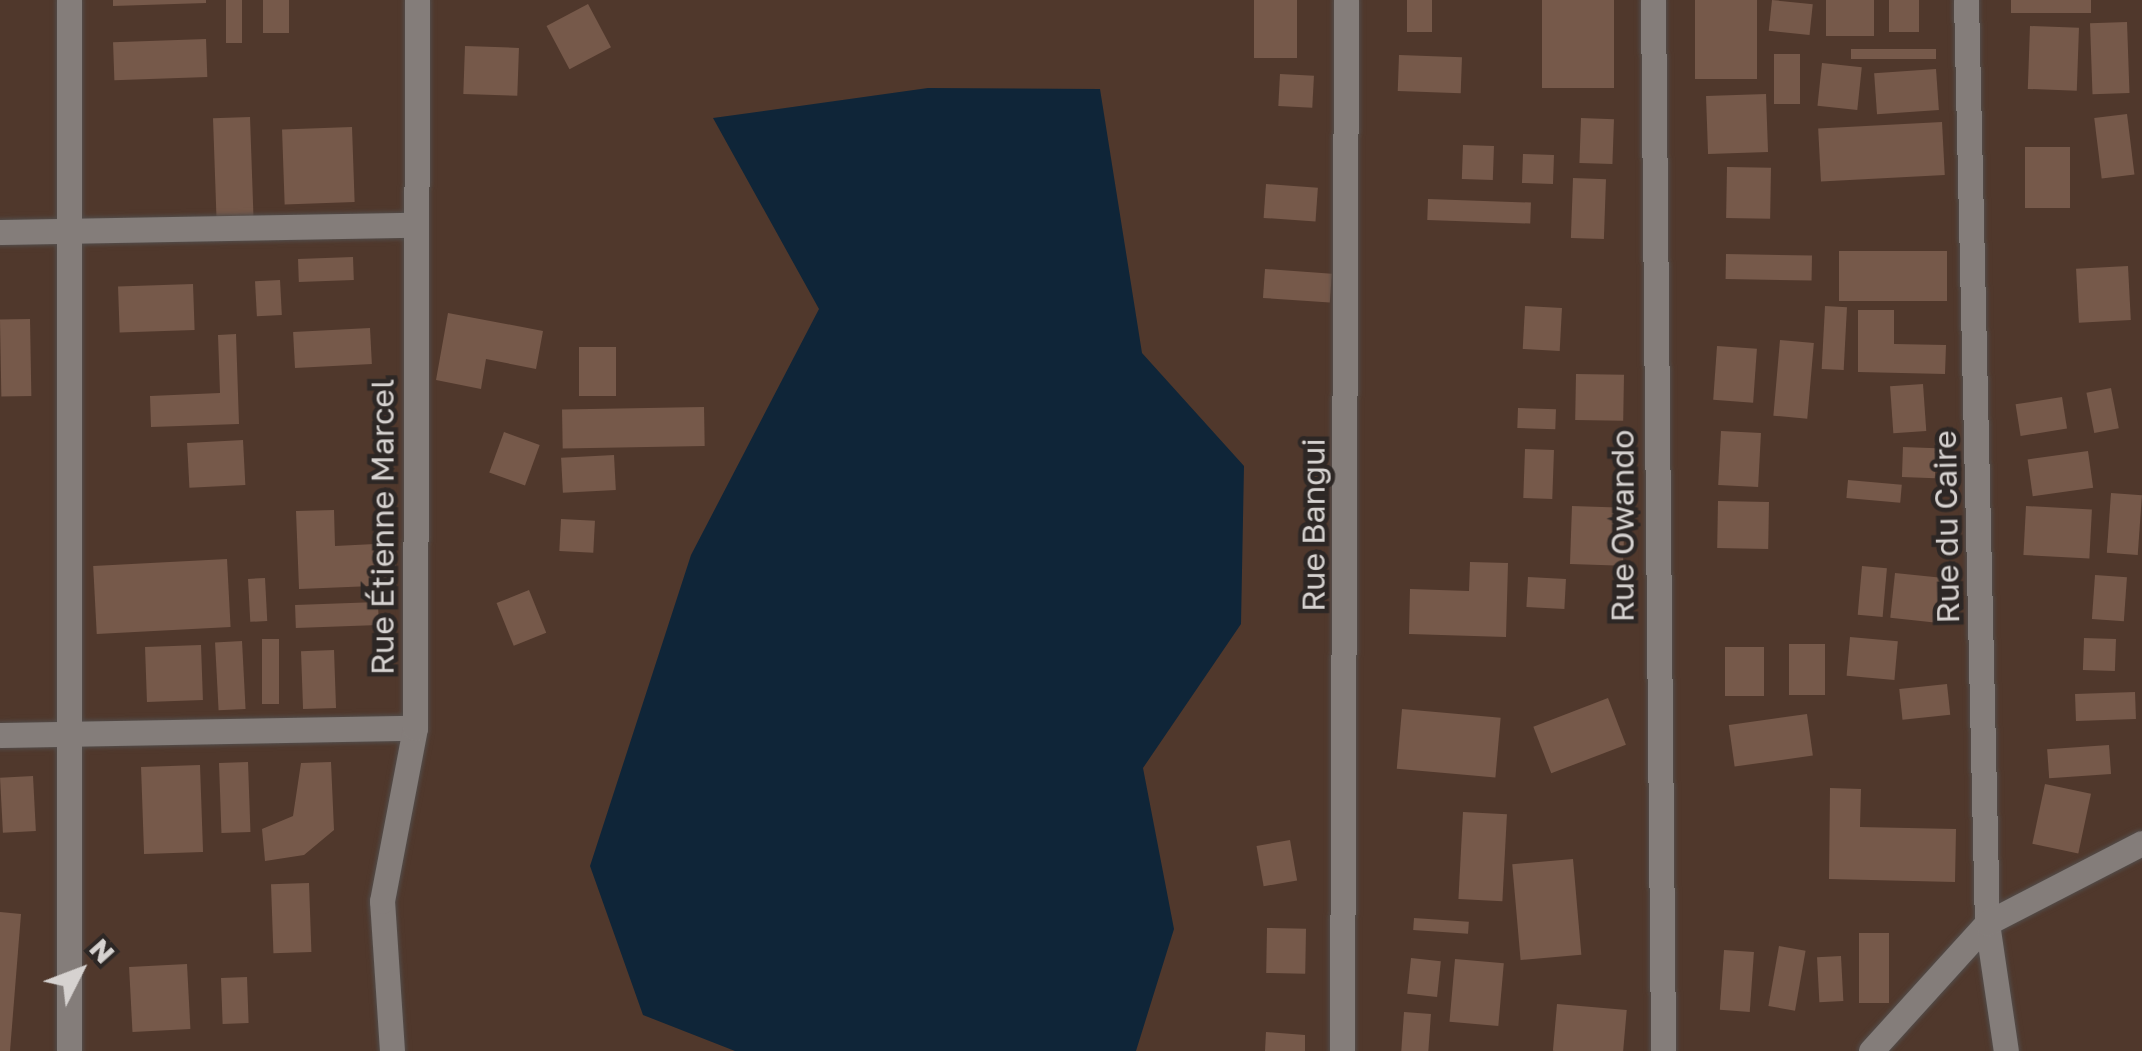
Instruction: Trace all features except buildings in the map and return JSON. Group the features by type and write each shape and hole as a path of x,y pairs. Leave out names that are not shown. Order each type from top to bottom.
{"street":[{"path":"69,0 69,1051"},
{"name":"Rue Étienne Marcel","path":"392,1051 382,901 415,728 417,0"},
{"name":"Rue Bangui","path":"1342,1051 1346,0"},
{"name":"Rue Owando","path":"1653,0 1663,1051"},
{"name":"Rue du Caire","path":"1966,0 1987,923 2006,1051"},
{"path":"0,232 72,234 414,225"},
{"path":"0,735 67,737 415,728"},
{"path":"1871,1051 1987,923 2142,842"}],"shaded area":[{"path":"0,0 2142,0 2142,1051 0,1051"}],"water":[{"path":"928,88 1100,89 1142,353 1244,466 1241,624 1143,768 1174,929 1136,1051 735,1051 643,1015 590,866 691,555 819,309 713,118"}]}
